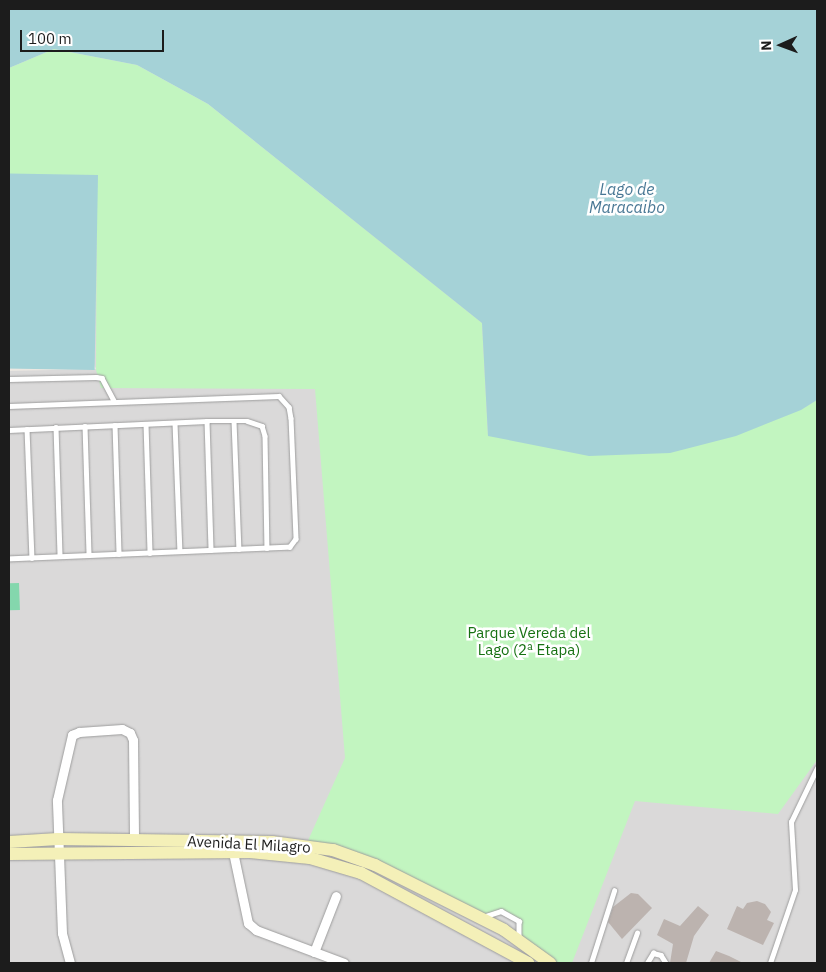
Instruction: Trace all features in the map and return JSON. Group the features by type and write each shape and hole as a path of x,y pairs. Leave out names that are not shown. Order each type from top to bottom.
{"main road":[{"name":"Avenida El Milagro","path":"9,842 58,839 272,842 333,850 375,865 479,918 519,940 550,963"},
{"name":"Avenida El Milagro","path":"9,854 233,852 310,858 360,873 528,963"}],"street":[{"path":"70,963 62,933 57,800 72,735 79,732 122,729 133,740 134,840"},
{"path":"233,852 248,923 256,930 344,963"},
{"path":"314,952 336,896"}],"lane":[{"path":"9,378 102,378 114,401"},
{"path":"9,406 271,394 284,401 291,418 296,539 290,547 9,558"},
{"path":"9,430 208,421 247,421 262,426 265,436 267,548"},
{"path":"208,421 211,550"},
{"path":"234,421 239,549"},
{"path":"175,423 180,552"},
{"path":"146,424 150,553"},
{"path":"115,425 119,554"},
{"path":"85,426 89,555"},
{"path":"56,427 60,556"},
{"path":"28,429 32,558"},
{"path":"770,963 795,890 797,871 792,822 817,768"},
{"path":"590,963 614,891"},
{"path":"626,963 637,934"},
{"path":"647,963 653,953 661,956 666,963"}],"shaded area":[{"path":"9,68 800,410 817,400 817,963 9,963 9,371 96,369 22,177 9,179"},
{"path":"502,913 517,922 518,938 482,918"}],"green space":[{"name":"Parque Vereda del Lago (2ª Etapa)","path":"54,49 137,65 208,104 482,323 488,436 800,410 817,400 817,760 778,814 635,801 572,963 556,963 422,889 306,845 345,758 315,389 101,388 96,370 97,175 9,179 9,68"},
{"path":"9,583 19,583 20,610 10,610"}],"water":[{"name":"Lago de Maracaibo","path":"9,9 817,9 817,400 801,410 736,436 670,453 589,456 488,436 482,323 208,104 137,65 54,49 9,68"},
{"path":"9,173 98,175 95,370 9,368"}],"building":[{"path":"631,893 638,894 652,908 622,939 608,922 613,907"},
{"path":"757,901 765,904 771,912 767,920 774,923 763,945 727,929 737,906 743,909 747,903"},
{"path":"698,906 709,915 694,936 686,963 670,963 673,944 657,935 664,919 680,926"},
{"path":"716,951 729,956 743,963 709,963"}]}
